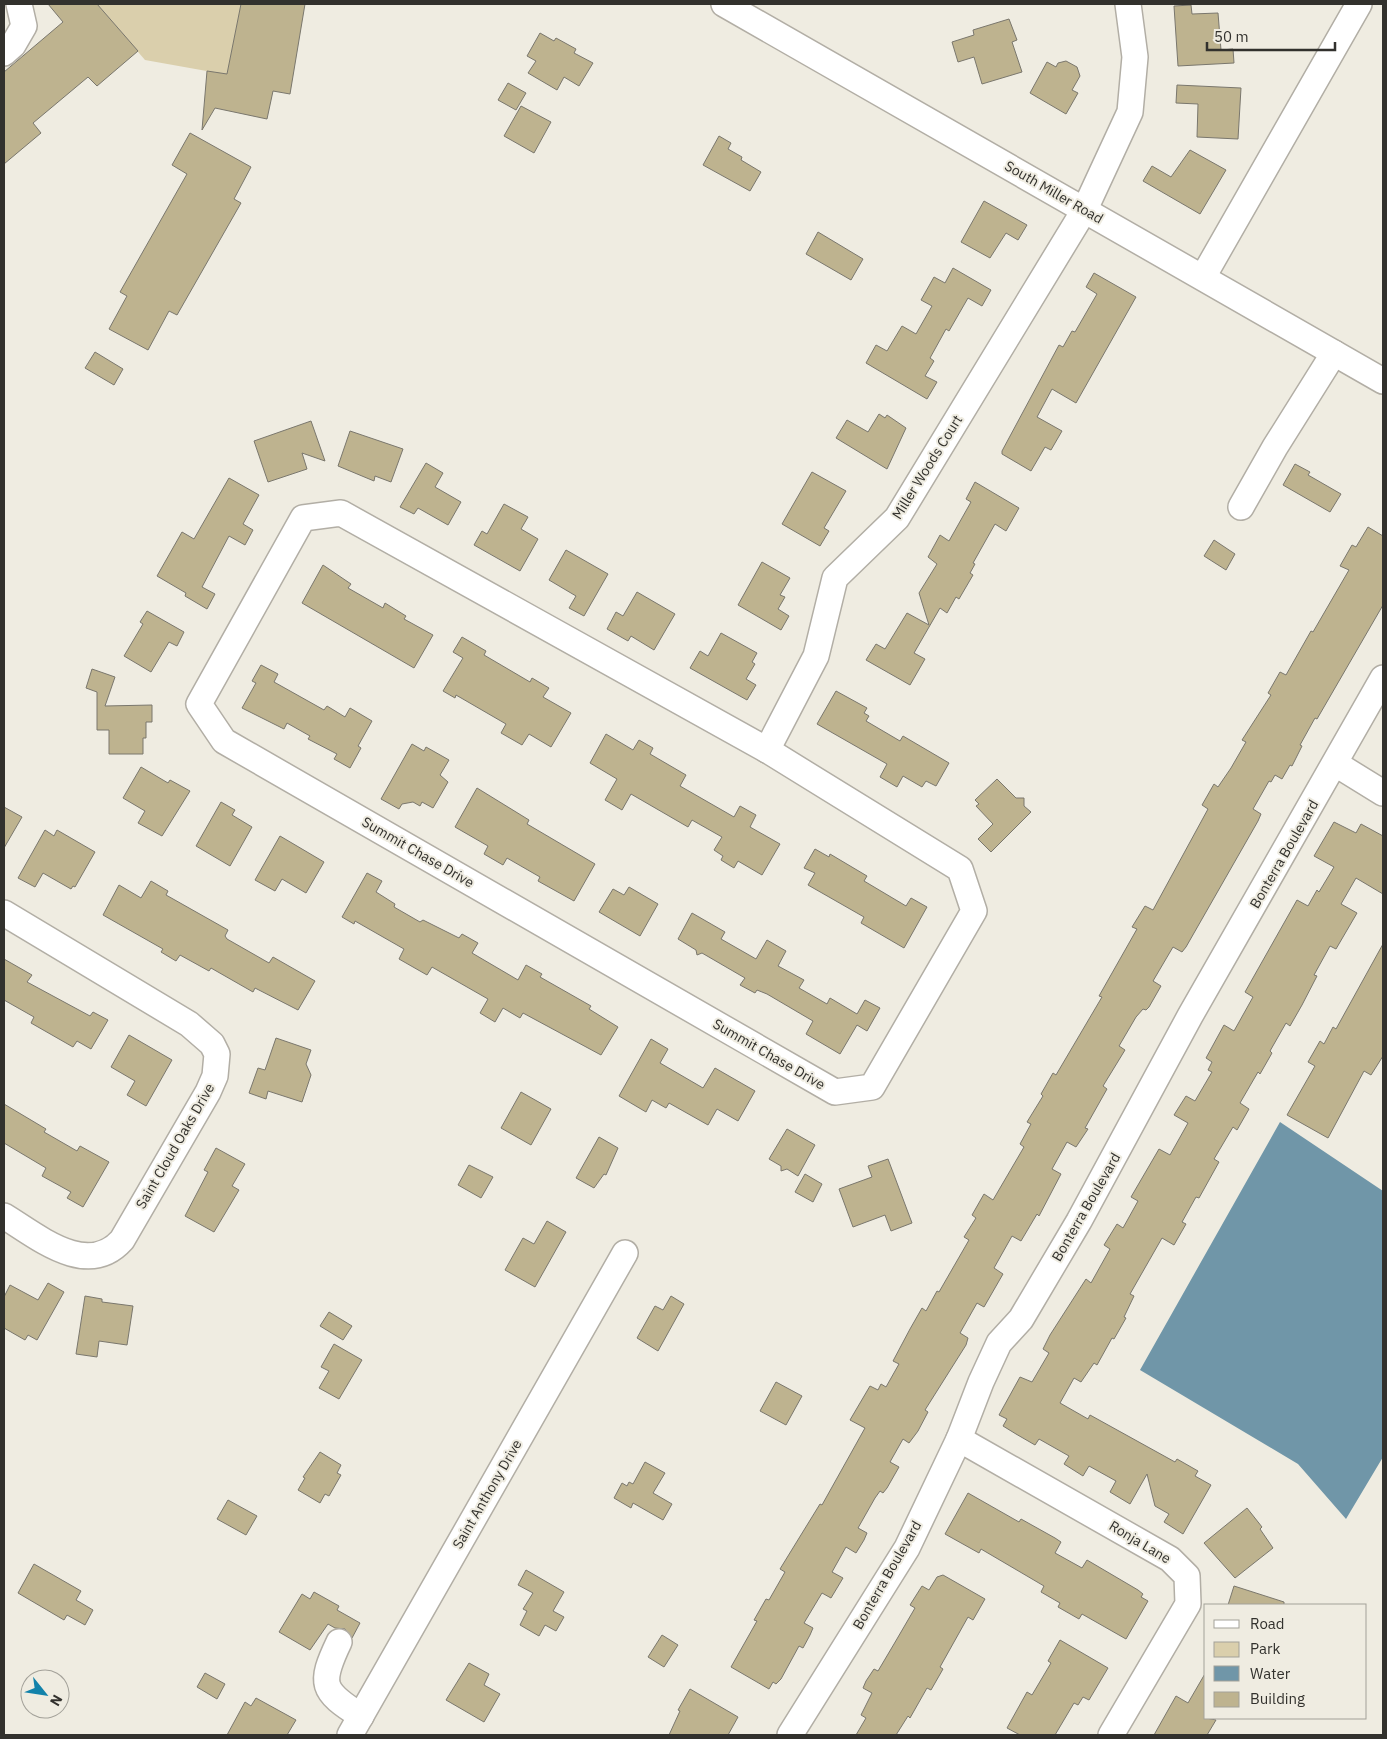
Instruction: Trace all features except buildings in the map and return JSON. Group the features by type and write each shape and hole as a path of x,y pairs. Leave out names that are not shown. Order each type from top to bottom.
{"street":[{"path":"4,53 13,45 24,26 19,4"},
{"name":"South Miller Road","path":"724,4 1383,381"},
{"name":"Miller Woods Court","path":"767,750 816,656 835,578 897,518 1086,210 1130,112 1135,57 1128,4"},
{"path":"1203,277 1359,4"},
{"path":"1241,507 1254,480 1334,353"},
{"name":"Summit Chase Drive","path":"341,513 767,750 960,869 974,911 872,1087 835,1092 224,741 199,704 303,518 341,513"},
{"name":"Bonterra Boulevard","path":"790,1735 907,1548 959,1438 999,1343 1021,1318 1079,1221 1190,1016 1336,764 1383,678"},
{"path":"1336,764 1383,793"},
{"name":"Saint Cloud Oaks Drive","path":"4,913 189,1024 212,1044 217,1054 218,1065 208,1092 122,1240 107,1253 88,1257 66,1252 4,1216"},
{"name":"Saint Anthony Drive","path":"355,1726 625,1253"},
{"name":"Ronja Lane","path":"959,1438 1170,1559 1187,1576 1188,1604 1111,1735"},
{"path":"339,1642 327,1668 326,1681 329,1690 344,1705 355,1726"}],"green space":[{"path":"97,4 241,4 229,75 145,60"}],"water":[{"path":"1280,1122 1383,1191 1383,1457 1346,1519 1298,1464 1140,1370"}]}
